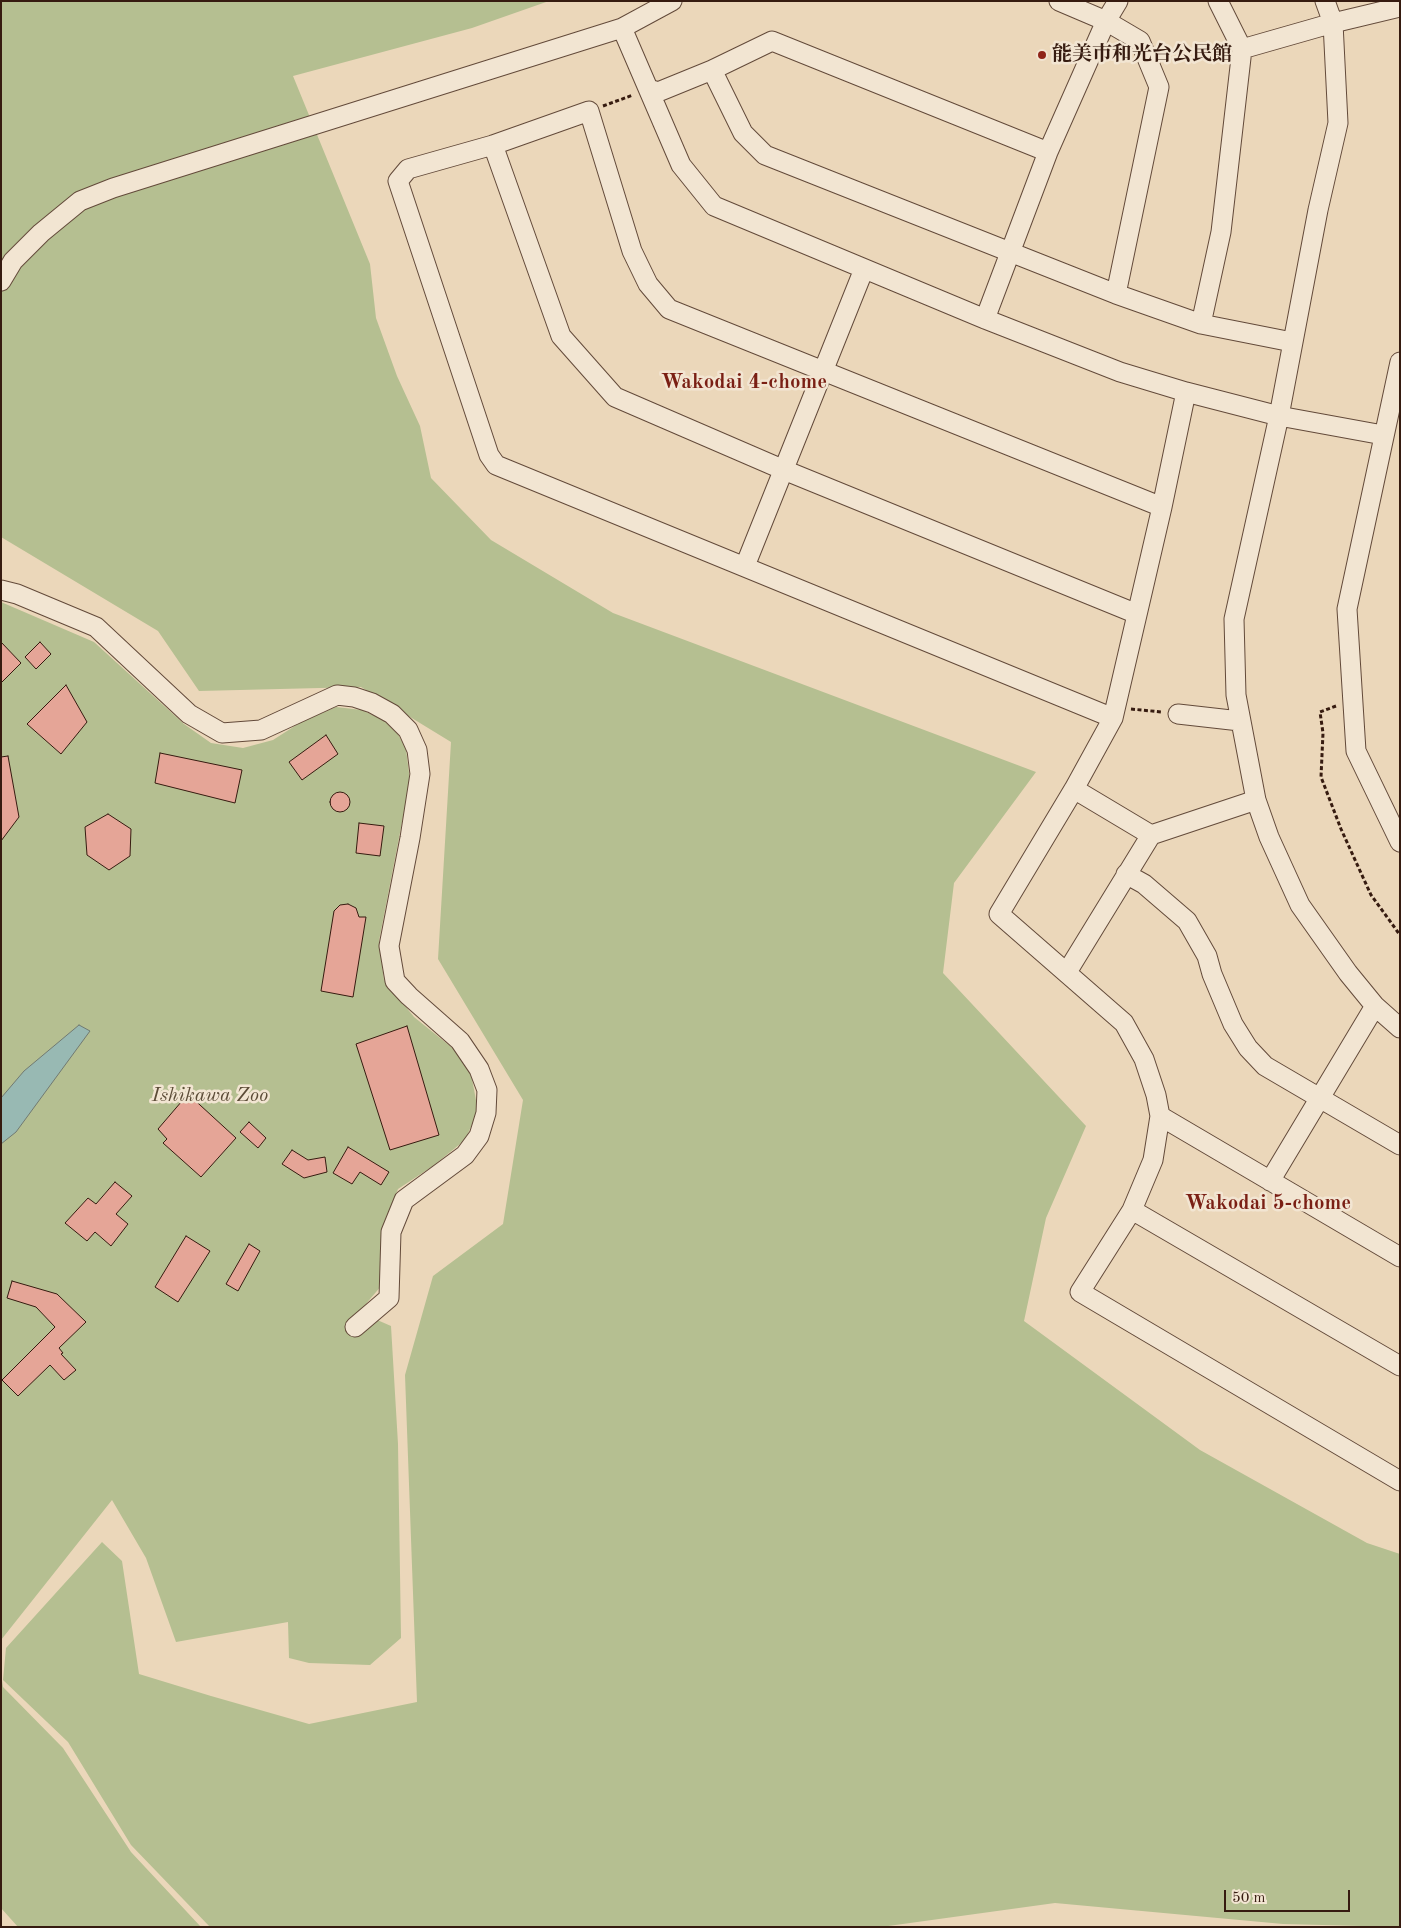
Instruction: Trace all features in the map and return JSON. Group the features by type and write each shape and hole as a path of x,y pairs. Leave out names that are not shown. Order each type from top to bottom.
{"street":[{"path":"1,281 13,261 40,233 80,201 122,185 622,28 672,1"},
{"path":"1059,1 1106,21 1140,41 1159,86 1116,294"},
{"path":"985,319 1048,152 1106,21 1118,1"},
{"path":"1201,324 1221,232 1242,49 1218,1"},
{"path":"1325,1 1334,22 1338,123 1292,342 1279,416 1234,619 1236,695 1256,800 1269,837 1300,905 1348,973 1375,1006 1400,1028"},
{"path":"1242,49 1334,22 1400,7"},
{"path":"622,28 681,165 714,206 985,319 1120,372 1186,392 1279,416 1383,435"},
{"path":"649,89 658,92 712,70 772,41 1048,152"},
{"path":"712,70 743,133 765,155 1116,294 1201,324 1292,342"},
{"path":"1114,713 496,465 489,454 398,180 408,169 493,145 589,112 632,252 648,284 669,309 1162,507"},
{"path":"493,145 561,336 615,397 784,470 1137,614"},
{"path":"745,566 864,269"},
{"path":"1400,362 1347,609 1356,751 1400,842"},
{"path":"1186,392 1162,507 1114,713 1074,788 999,914 1124,1023 1144,1059 1156,1095 1160,1116 1153,1160 1132,1210 1080,1292 1400,1481"},
{"path":"1,590 17,594 96,627 189,714 222,734 261,730 338,695 354,697 372,703 392,714 408,730 417,750 420,774 410,838 389,946 395,981 409,996 460,1041 479,1069 487,1090 486,1113 479,1136 465,1154 404,1200 392,1232 388,1298 355,1327"},
{"path":"1178,714 1240,721"},
{"path":"1074,788 1150,835"},
{"path":"1066,972 1150,835 1256,800"},
{"path":"1126,874 1144,884 1187,921 1207,956 1212,974 1233,1024 1248,1048 1265,1066 1400,1145"},
{"path":"1270,1181 1375,1006"},
{"path":"1160,1116 1400,1257"},
{"path":"1132,1210 1400,1366"}],"path":[{"path":"589,112 649,89"},
{"path":"1353,700 1320,712 1322,733 1321,777 1341,829 1371,895 1400,935"},
{"path":"1114,713 1178,714"}],"green space":[{"path":"1,1 549,1 472,28 293,76 370,264 376,318 397,376 420,426 431,478 491,540 613,613 1036,772 954,883 943,973 1086,1126 1046,1218 1024,1321 1200,1450 1367,1543 1400,1554 1400,1927 1283,1924 1055,1903 881,1927 210,1927 131,1845 68,1742 3,1680 6,1648 102,1542 122,1561 139,1674 309,1724 417,1702 405,1375 433,1276 503,1224 523,1100 438,959 451,742 361,687 199,691 158,631 1,537"},
{"name":"Ishikawa Zoo","path":"1,602 94,642 184,724 211,743 243,748 273,740 301,722 336,707 362,710 393,725 406,749 410,781 379,941 384,980 414,1017 455,1050 470,1068 478,1111 465,1140 433,1166 398,1189 382,1228 382,1285 359,1312 391,1326 398,1444 401,1638 370,1665 309,1663 289,1658 288,1622 176,1642 146,1558 112,1500 1,1640"},
{"path":"1,1674 3,1687 63,1748 131,1852 201,1927 18,1927 1,1908"}],"water":[{"path":"79,1025 90,1031 16,1132 1,1144 1,1098 24,1071"}],"building":[{"path":"1,642 21,663 1,683"},
{"path":"40,642 51,654 36,669 25,657"},
{"path":"66,685 87,722 61,754 27,724"},
{"path":"326,735 338,754 302,780 289,762"},
{"path":"160,753 242,770 235,803 155,783"},
{"path":"8,756 19,817 1,841 1,757"},
{"path":"336,792 344,792 350,798 350,806 344,812 336,812 330,806 330,798"},
{"path":"108,814 131,829 130,856 109,870 87,855 85,827"},
{"path":"359,823 384,826 380,856 356,853"},
{"path":"348,904 356,908 359,917 366,917 353,997 321,991 334,911 340,905"},
{"path":"407,1026 439,1135 390,1150 356,1044"},
{"path":"188,1094 236,1138 201,1177 163,1143 167,1139 158,1129"},
{"path":"249,1122 266,1138 258,1148 240,1132"},
{"path":"348,1147 389,1172 381,1185 360,1172 352,1184 333,1173"},
{"path":"292,1150 308,1160 325,1157 327,1172 304,1178 282,1164"},
{"path":"115,1182 132,1196 116,1214 128,1224 111,1246 95,1232 87,1241 65,1223 88,1198 96,1204"},
{"path":"186,1236 210,1251 178,1302 155,1287"},
{"path":"249,1244 260,1251 238,1291 226,1284"},
{"path":"12,1281 57,1294 86,1322 59,1348 63,1353 61,1354 76,1370 64,1380 50,1365 18,1396 2,1380 55,1327 36,1307 7,1298"}],"place":[{"name":"能美市和光台公民館","path":"1042,55"}],"district":[{"name":"Wakodai 4-chome","path":"744,382"},
{"name":"Wakodai 5-chome","path":"1268,1203"}]}
